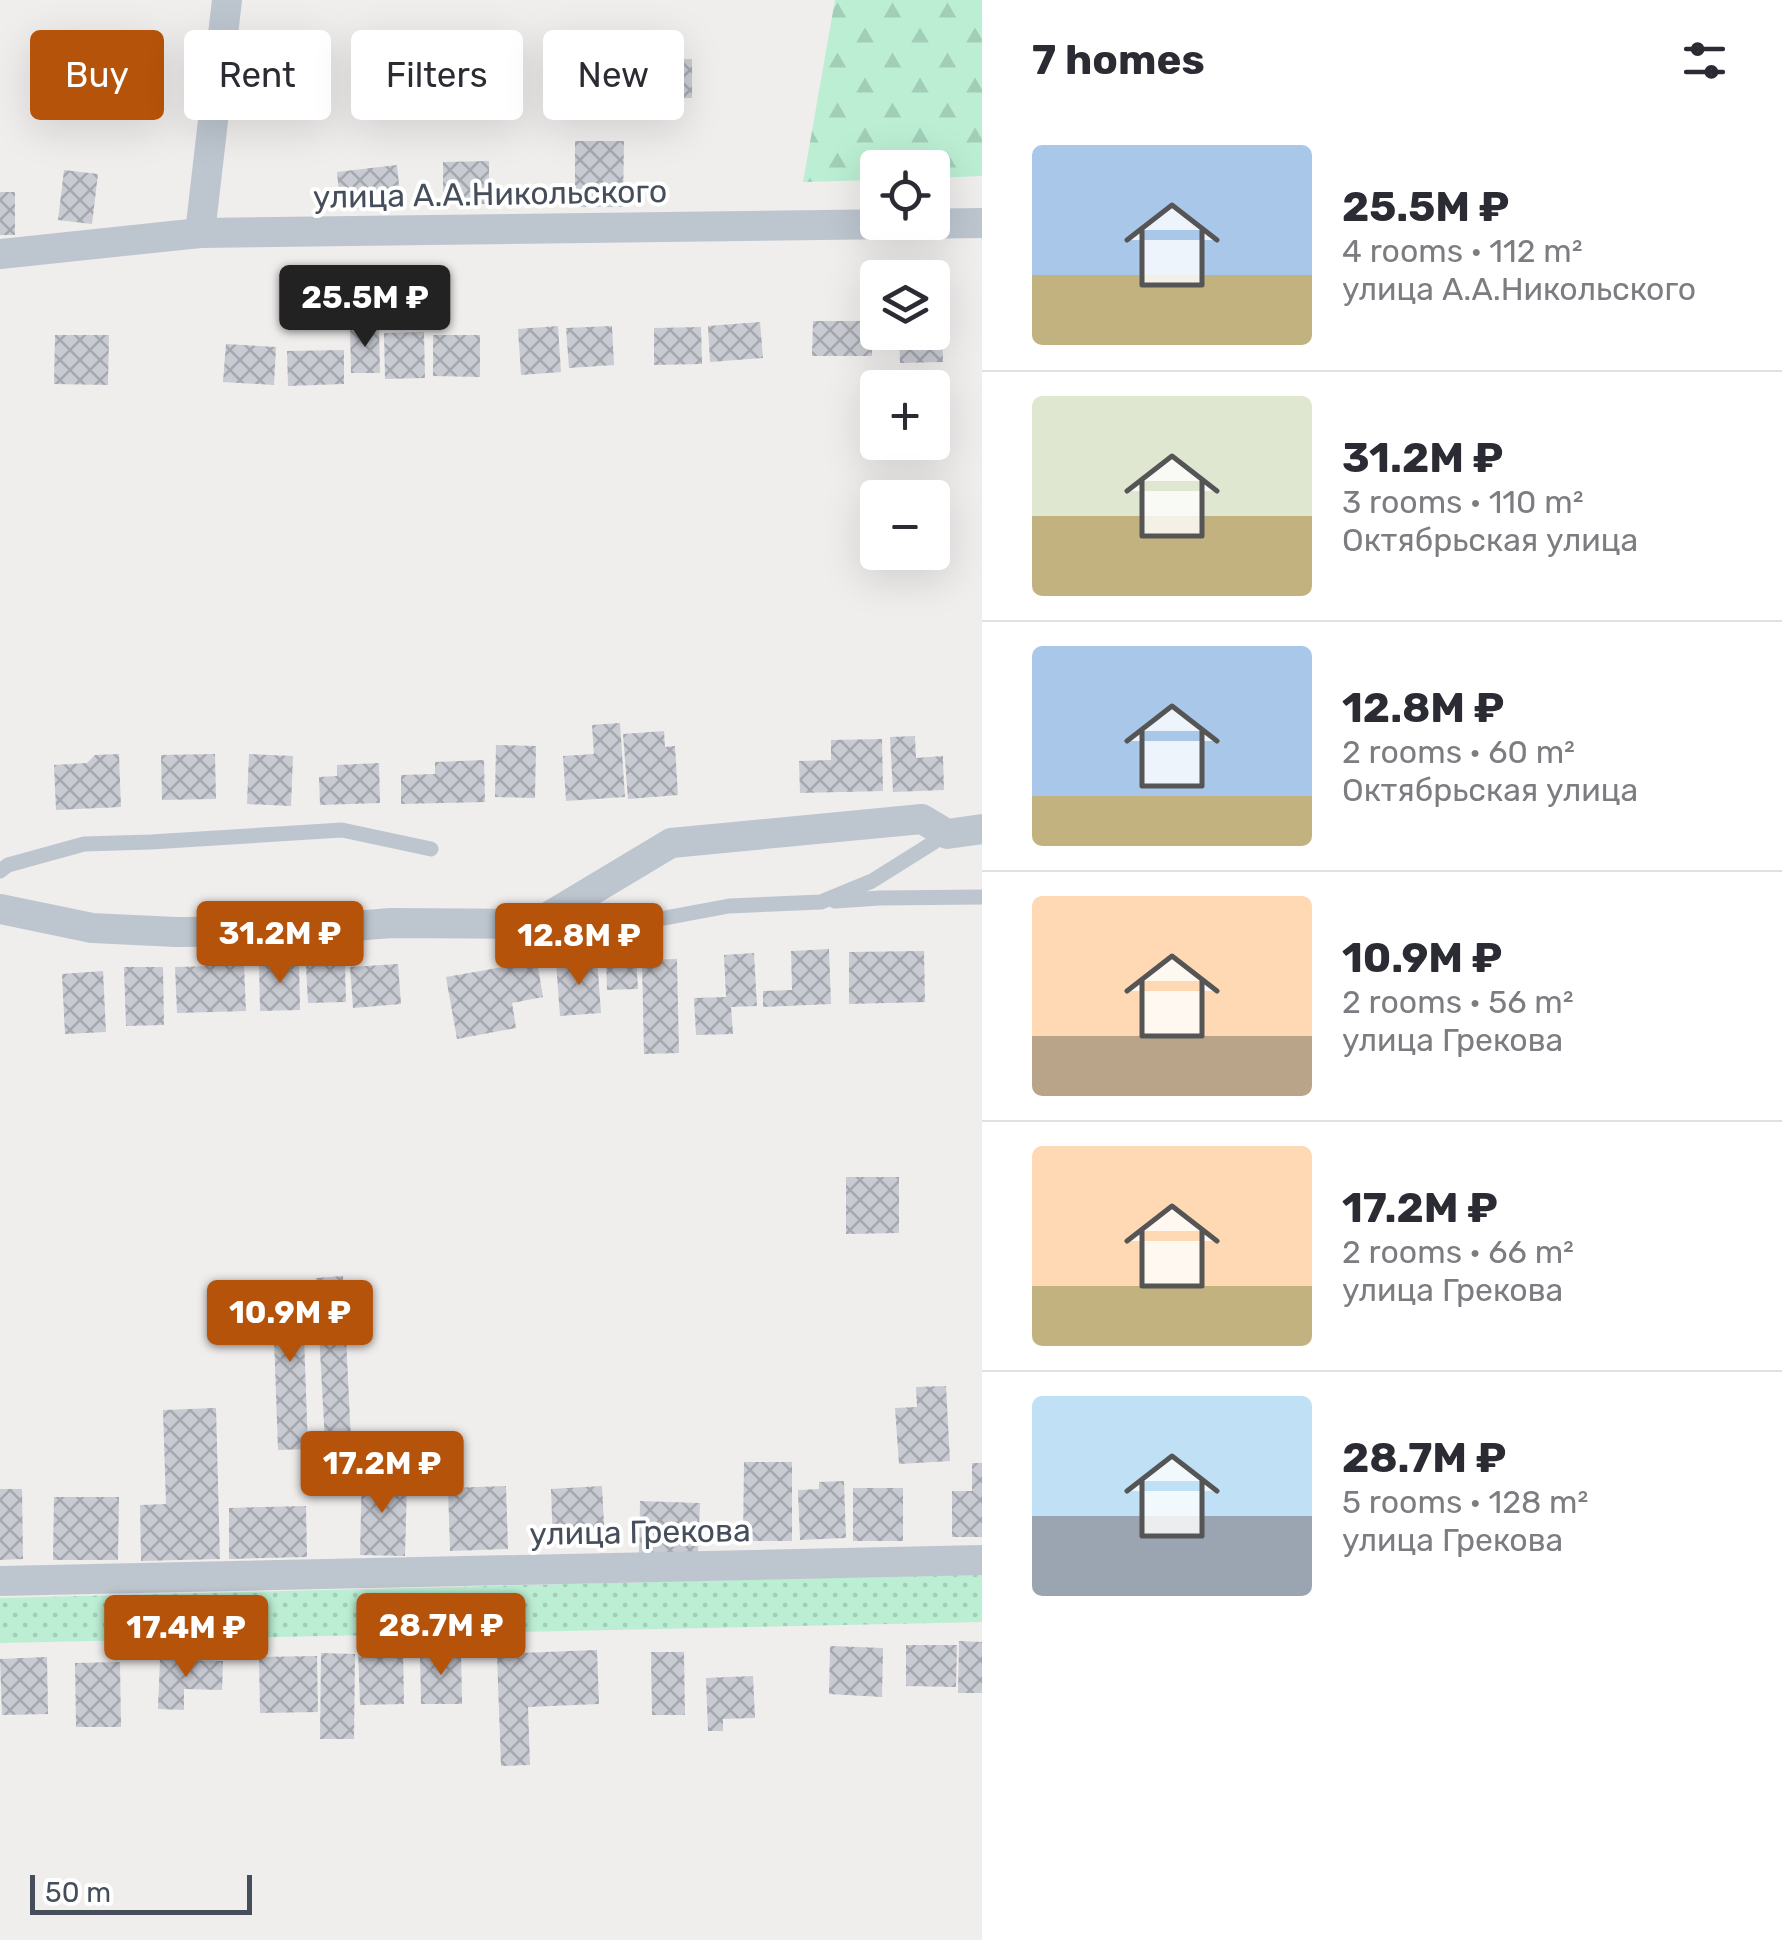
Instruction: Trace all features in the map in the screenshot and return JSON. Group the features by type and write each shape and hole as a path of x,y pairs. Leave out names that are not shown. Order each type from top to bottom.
{"street":[{"path":"200,232 226,0"},
{"name":"улица А.А.Никольского","path":"0,254 200,232 982,224"},
{"path":"0,909 92,928 176,932 293,931 390,922 536,924 671,843 922,819 947,834 982,828"},
{"name":"улица Грекова","path":"0,1581 982,1560"}],"lane":[{"path":"0,871 8,865 84,844 342,830 431,850"},
{"path":"822,902 872,880 947,834"},
{"path":"536,924 610,928 729,906 982,897"}],"green space":[{"path":"835,0 982,0 982,176 950,177 950,150 860,150 860,180 803,182"},
{"path":"982,1574 982,1622 0,1643 0,1598"}],"building":[{"path":"684,59 692,59 692,98 684,98"},
{"path":"575,141 624,141 623,207 575,207"},
{"path":"489,161 489,204 443,204 443,162"},
{"path":"397,165 401,204 341,211 337,172"},
{"path":"64,170 98,174 92,224 58,220"},
{"path":"0,192 15,192 15,235 0,235"},
{"path":"813,321 860,321 860,350 872,350 872,356 812,356"},
{"path":"760,322 763,358 710,362 708,326"},
{"path":"558,326 561,372 521,375 518,329"},
{"path":"612,326 614,365 569,368 566,328"},
{"path":"350,327 379,327 380,373 351,373"},
{"path":"701,327 702,364 654,365 654,328"},
{"path":"424,332 425,378 385,379 384,333"},
{"path":"55,335 109,335 108,385 54,384"},
{"path":"433,335 480,335 480,377 433,376"},
{"path":"226,344 276,347 274,385 223,382"},
{"path":"344,350 344,384 288,386 287,351"},
{"path":"900,350 943,350 943,362 900,363"},
{"path":"620,723 625,797 566,801 563,756 594,754 592,725"},
{"path":"664,731 665,747 675,746 678,795 628,799 623,734"},
{"path":"915,736 916,758 943,756 944,790 893,792 890,737"},
{"path":"882,739 883,791 800,793 799,761 831,760 831,740"},
{"path":"496,745 536,746 535,798 495,797"},
{"path":"119,754 121,807 56,810 54,765 87,763 95,755"},
{"path":"215,754 216,799 162,800 161,755"},
{"path":"249,754 293,756 291,806 247,804"},
{"path":"484,760 485,802 401,804 401,775 435,774 435,762"},
{"path":"379,763 380,803 320,805 319,777 337,776 337,765"},
{"path":"829,949 831,1004 763,1007 763,991 792,990 791,951"},
{"path":"924,951 925,1002 849,1004 849,952"},
{"path":"754,953 757,1006 731,1007 733,1034 696,1035 694,998 726,997 724,955"},
{"path":"636,956 638,989 607,990 606,957"},
{"path":"597,959 601,1013 560,1016 556,962"},
{"path":"677,959 679,1053 644,1054 642,960"},
{"path":"537,961 543,997 512,1003 516,1028 457,1039 446,977"},
{"path":"299,962 300,1010 260,1011 259,963"},
{"path":"398,964 401,1004 353,1008 350,967"},
{"path":"244,965 246,1011 177,1013 175,967"},
{"path":"345,965 346,1002 308,1003 306,966"},
{"path":"124,967 163,967 164,1025 126,1026"},
{"path":"103,971 106,1032 65,1034 62,974"},
{"path":"846,1177 899,1177 899,1233 846,1234"},
{"path":"343,1276 351,1441 325,1442 316,1278"},
{"path":"302,1280 308,1449 278,1450 272,1282"},
{"path":"946,1386 950,1461 899,1464 895,1408 917,1407 916,1387"},
{"path":"216,1408 220,1559 141,1561 140,1505 166,1504 163,1410"},
{"path":"744,1462 792,1462 792,1541 743,1541"},
{"path":"972,1463 982,1463 982,1537 952,1537 952,1491 972,1491"},
{"path":"362,1467 381,1467 381,1484 407,1484 405,1556 360,1555"},
{"path":"844,1481 846,1538 800,1540 798,1490 819,1489 819,1482"},
{"path":"506,1486 508,1549 450,1551 448,1488"},
{"path":"602,1486 605,1543 553,1545 551,1489"},
{"path":"853,1488 903,1488 903,1541 853,1541"},
{"path":"0,1489 22,1489 23,1559 0,1560"},
{"path":"54,1497 119,1497 118,1560 53,1560"},
{"path":"640,1501 700,1503 698,1554 639,1553"},
{"path":"306,1506 307,1557 229,1559 229,1508"},
{"path":"959,1641 982,1642 982,1693 958,1693"},
{"path":"906,1645 957,1645 956,1687 906,1686"},
{"path":"830,1646 883,1648 882,1697 829,1694"},
{"path":"358,1649 403,1649 404,1704 360,1705"},
{"path":"597,1650 599,1704 528,1707 530,1765 501,1766 497,1654"},
{"path":"461,1652 462,1704 421,1704 420,1653"},
{"path":"651,1652 684,1652 685,1715 652,1715"},
{"path":"321,1653 355,1654 354,1739 320,1739"},
{"path":"317,1656 318,1712 260,1713 259,1657"},
{"path":"47,1657 48,1714 2,1715 0,1659"},
{"path":"160,1659 223,1661 222,1690 184,1689 184,1710 158,1709"},
{"path":"120,1662 121,1727 76,1727 75,1663"},
{"path":"753,1676 755,1718 723,1719 723,1731 708,1731 706,1678"}]}
